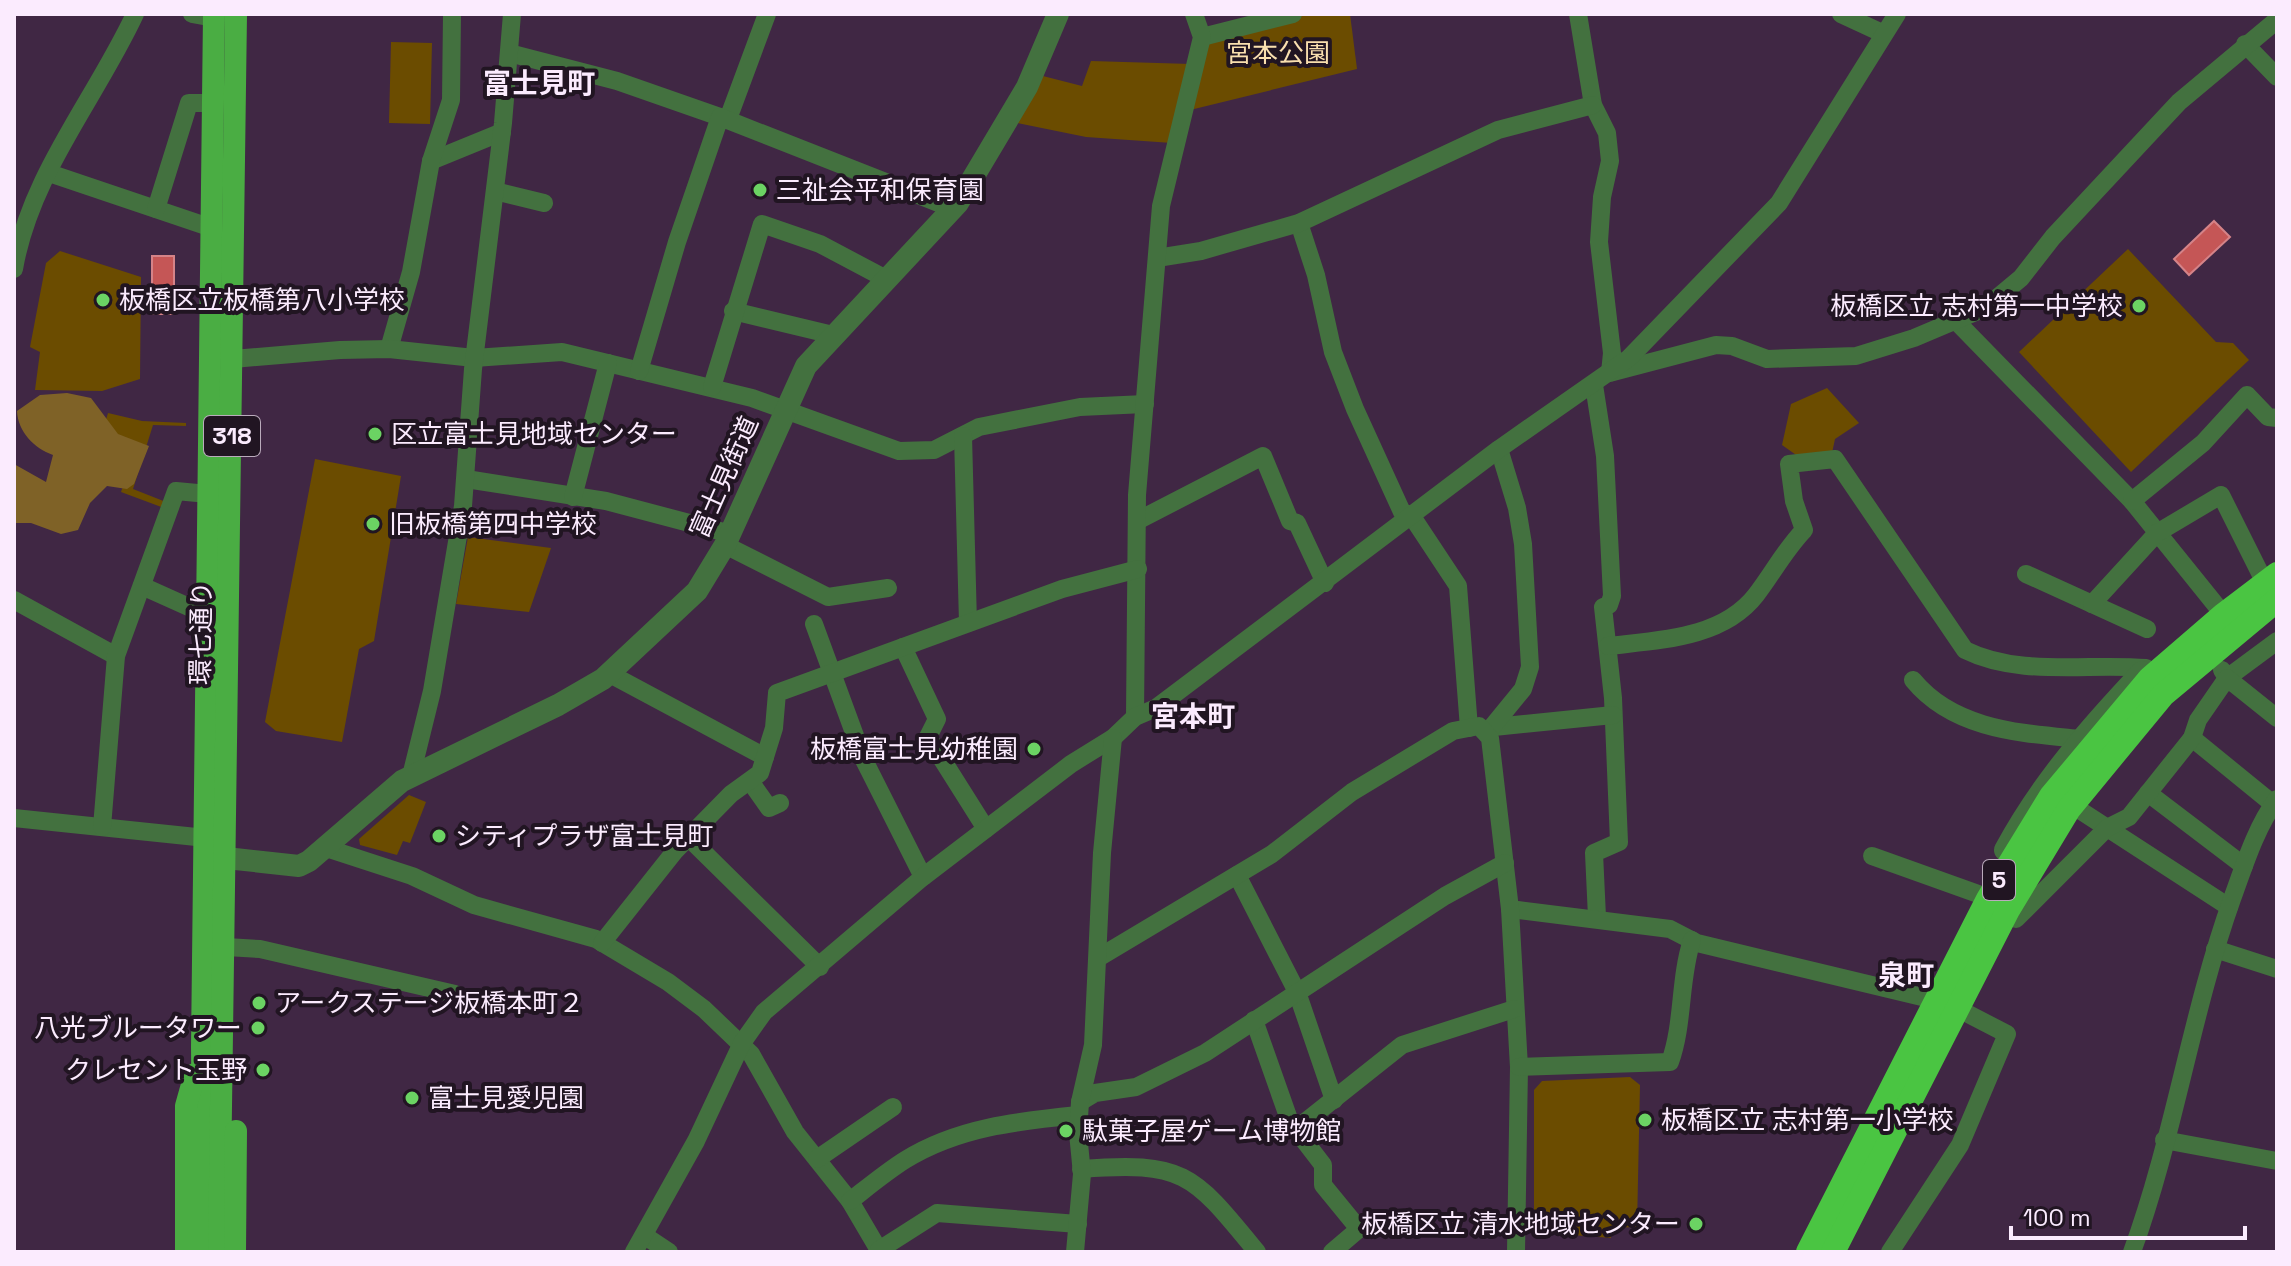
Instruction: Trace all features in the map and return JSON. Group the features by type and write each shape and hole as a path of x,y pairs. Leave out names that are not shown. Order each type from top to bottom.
{"highway":[{"name":"5","path":"1808,1252 1988,899 2051,796 2150,678 2272,572"},
{"name":"5","path":"1833,1252 2008,910 2069,809 2163,695 2277,600"}],"main road":[{"name":"環七通り","path":"214,15 209,227 202,1047 212,1221 219,1252"},
{"name":"環七通り","path":"204,1252 212,1221 224,1018 233,359 214,15"},
{"path":"224,1018 236,1101 235,1252"},
{"path":"186,1252 186,1106 202,1047"}],"street":[{"path":"15,257 73,123 112,65 135,14"},
{"path":"389,349 411,272 431,161 451,100 452,14"},
{"path":"411,776 448,611 466,479 474,358 502,132 512,14"},
{"path":"639,371 677,242 767,14"},
{"path":"1135,717 1137,521 1161,206 1202,37 1194,14"},
{"path":"1202,37 1293,14"},
{"path":"1578,14 1593,105 1607,133 1610,161 1602,197 1599,242 1612,353 1610,373"},
{"path":"1841,14 1882,33"},
{"path":"634,1252 696,1141 742,1043 764,1012 923,877 986,829 1113,738 1135,717 1156,708 1325,583 1499,449 1610,373 1779,203 1882,33 1897,14"},
{"name":"富士見街道","path":"226,858 299,866 326,848 411,776 558,705 610,674 697,591 728,540 806,366 954,209 1027,87 1053,16"},
{"path":"1610,373 1716,345 1732,346 1767,359 1856,356 1957,322 1985,308 2021,278 2062,226 2169,112 2245,44 2277,20"},
{"path":"2245,44 2277,77"},
{"path":"509,53 617,81 724,118 954,209"},
{"path":"156,209 189,103 212,103"},
{"path":"1157,258 1201,251 1299,223 1498,130 1593,105"},
{"path":"431,161 502,132"},
{"path":"49,173 209,227"},
{"path":"495,191 544,203"},
{"path":"1299,223 1316,275 1333,352 1355,409 1402,512 1411,515 1458,586 1469,728"},
{"path":"712,387 762,224 820,244 888,280"},
{"path":"733,311 833,335"},
{"path":"1957,322 2132,501 2219,609"},
{"path":"233,359 389,349 474,358 562,352 712,387 899,451 934,450 979,427 1080,407 1145,404"},
{"path":"573,497 608,363"},
{"path":"1594,385 1605,456 1612,596 1609,605 1603,607 1613,715 1619,842 1594,853 1597,917"},
{"path":"2132,501 2203,443 2247,395 2268,417 2277,418"},
{"path":"963,436 968,623"},
{"path":"1499,449 1517,508 1523,544 1530,667 1523,689 1491,730 1510,909 1519,1067 1516,1252"},
{"path":"1137,521 1263,456 1290,521 1297,523 1325,583"},
{"path":"1608,646 1697,633 1742,610 1756,595 1781,554 1804,530 1789,464 1835,459 1965,650 1984,660 2016,664 2146,668"},
{"path":"466,479 657,513 728,540 828,597 836,599 888,588"},
{"path":"102,827 116,656 176,491 208,494"},
{"path":"1796,1252 1926,998 2037,794 2080,739 2146,668 2219,609 2272,572 2221,495 2157,533 2092,604"},
{"path":"602,943 688,837 731,794 760,773 774,728 777,693 1062,589 1138,569"},
{"path":"2026,574 2147,629"},
{"path":"142,586 191,608 206,608"},
{"path":"14,600 116,656"},
{"path":"1844,1252 1965,1015 2078,809 2128,744 2277,608"},
{"path":"814,624 864,760 923,877"},
{"path":"2016,919 2107,828 2129,817 2192,738 2198,720 2227,678 2277,641"},
{"path":"903,647 937,719 928,737 986,829"},
{"path":"2215,662 2227,678 2277,718"},
{"path":"610,674 765,757"},
{"path":"1913,680 1958,715 2006,732 2080,739"},
{"path":"1098,958 1272,854 1325,809 1453,731 1479,726 1491,730 1613,715"},
{"path":"1075,1252 1081,1169 1080,1109 1093,1045 1102,853 1113,738"},
{"path":"2132,1252 2215,949 2244,866 2275,801 2192,738"},
{"path":"750,781 769,808 780,803"},
{"path":"2148,793 2244,866"},
{"path":"2078,809 2229,907"},
{"path":"14,818 206,838 226,858"},
{"path":"688,837 820,967"},
{"path":"326,848 412,876 474,905 602,943 668,982 742,1043 795,1132 850,1201 880,1251 937,1213 1078,1224"},
{"path":"1872,856 1981,895"},
{"path":"850,1201 906,1159 949,1138 1005,1122 1080,1109 1095,1093 1136,1087 1160,1077 1445,896 1505,863"},
{"path":"1237,875 1297,992 1334,1100"},
{"path":"1510,909 1597,917 1670,929 1692,940 1947,1003 2007,1034 1960,1145 1890,1252"},
{"path":"1519,1067 1670,1062 1676,1047 1685,960 1692,940"},
{"path":"226,947 260,949 455,994"},
{"path":"2215,949 2277,969"},
{"path":"1295,1130 1402,1045 1514,1009"},
{"path":"1254,1020 1295,1130 1323,1165 1323,1185 1359,1229 1332,1252"},
{"path":"817,1159 893,1107"},
{"path":"2164,1140 2277,1161"},
{"path":"1081,1169 1150,1166 1182,1176 1199,1186 1257,1252"},
{"path":"645,1236 669,1252"}],"green space":[{"name":"宮本公園","path":"1294,14 1350,14 1357,69 1186,111 1202,37"},
{"path":"391,42 432,43 430,124 389,123"},
{"path":"1091,61 1191,64 1172,143 1086,137 1012,122 1039,75 1082,86"},
{"path":"2128,249 2216,342 2233,343 2249,360 2131,472 2019,352"},
{"path":"60,251 141,277 140,379 102,391 35,390 40,352 30,347 46,263"},
{"path":"1827,388 1859,423 1835,439 1832,453 1799,457 1782,445 1791,404"},
{"path":"108,413 142,421 186,423 186,426 153,425 133,489 166,502 164,508 121,492 123,486 90,474"},
{"path":"315,459 401,476 374,641 359,649 342,742 276,731 265,722"},
{"path":"468,537 551,548 529,612 456,604"},
{"path":"409,795 426,802 410,843 403,841 397,855 360,845 359,839"},
{"path":"1630,1077 1640,1085 1637,1227 1611,1228 1611,1238 1534,1232 1534,1090 1542,1081"}],"shaded area":[{"path":"2214,221 2230,237 2189,275 2174,259"},
{"path":"152,256 174,256 174,314 152,314"},
{"path":"67,393 91,398 118,434 149,446 134,484 127,489 107,486 90,503 78,530 61,534 31,523 14,523 14,464 46,482 53,455 28,438 20,426 17,411 40,395"}],"place":[{"name":"三祉会平和保育園","path":"760,190"},
{"name":"板橋区立板橋第八小学校","path":"103,300"},
{"name":"板橋区立 志村第一中学校","path":"2139,306"},
{"name":"区立富士見地域センター","path":"375,434"},
{"name":"旧板橋第四中学校","path":"373,524"},
{"name":"板橋富士見幼稚園","path":"1034,749"},
{"name":"シティプラザ富士見町","path":"439,836"},
{"name":"アークステージ板橋本町２","path":"259,1003"},
{"name":"八光ブルータワー","path":"258,1028"},
{"name":"クレセント玉野","path":"263,1070"},
{"name":"富士見愛児園","path":"412,1098"},
{"name":"板橋区立 志村第一小学校","path":"1645,1120"},
{"name":"駄菓子屋ゲーム博物館","path":"1066,1131"},
{"name":"板橋区立 清水地域センター","path":"1696,1224"}],"district":[{"name":"富士見町","path":"539,83"},
{"name":"宮本町","path":"1193,716"},
{"name":"泉町","path":"1906,975"}]}
